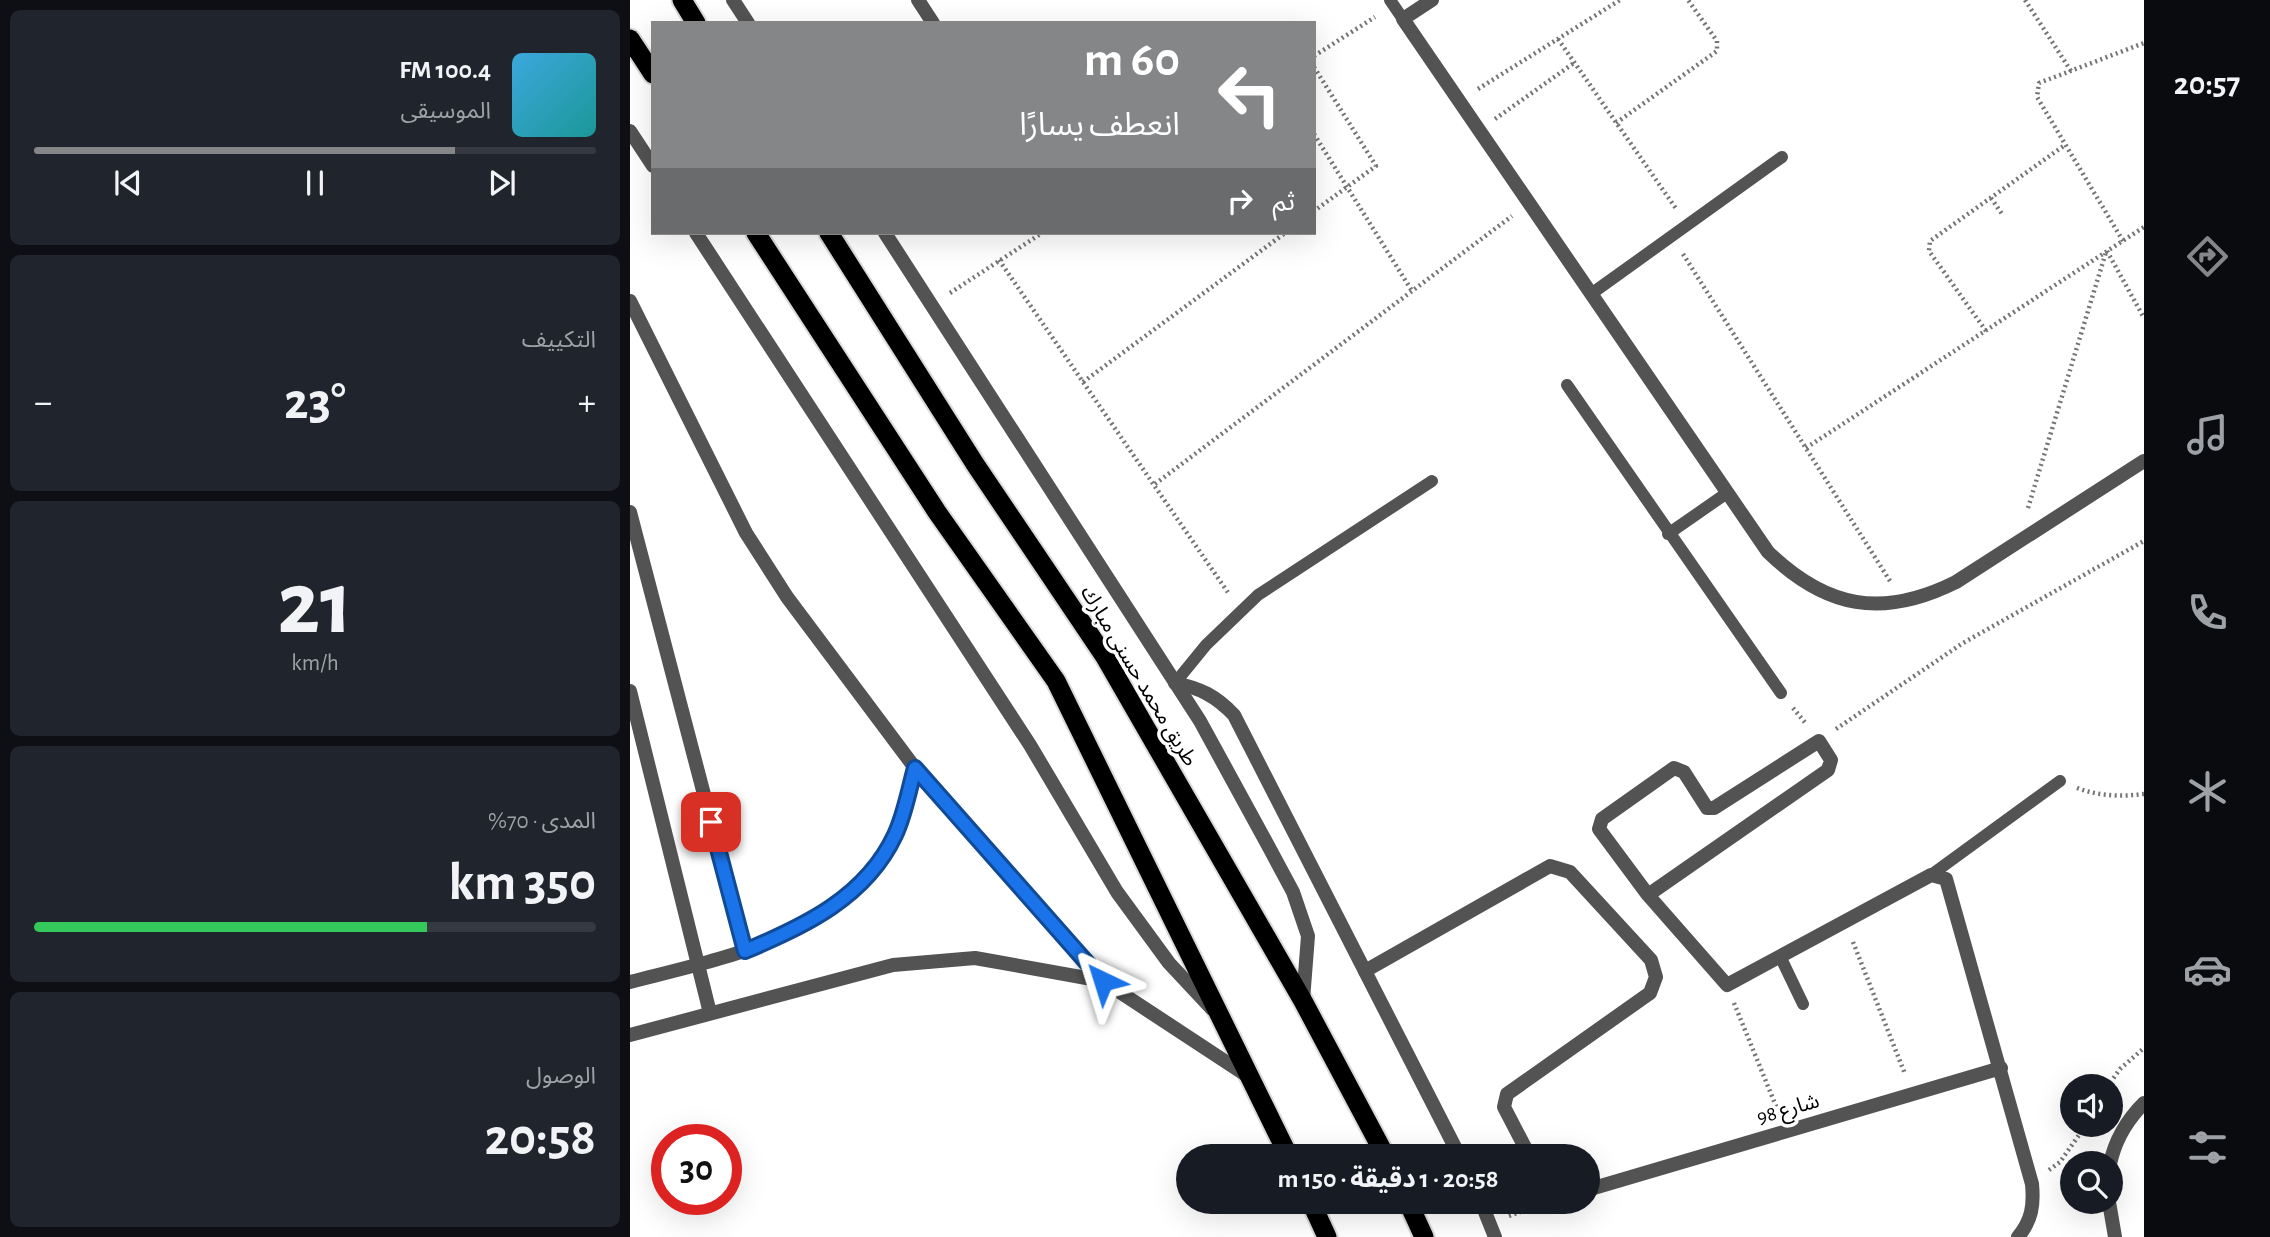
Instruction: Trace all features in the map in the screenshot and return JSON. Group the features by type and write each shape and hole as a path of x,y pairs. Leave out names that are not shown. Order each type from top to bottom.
{"highway":[{"path":"682,0 695,21"},
{"path":"630,40 651,72"},
{"path":"757,235 937,512 1056,681 1283,1144"},
{"name":"طريق محمد حسنى مبارك","path":"830,235 975,464 1105,657 1303,1001 1379,1144"},
{"path":"1316,1214 1327,1237"},
{"path":"1413,1214 1424,1237"}],"street":[{"path":"733,0 747,21"},
{"path":"918,0 932,21"},
{"path":"1432,0 1403,19 1768,552 1795,578 1829,596 1866,604 1904,602 1930,595 1955,582 2144,461"},
{"path":"630,131 651,163"},
{"path":"697,235 1030,745 1117,892 1169,963 1223,1021"},
{"path":"885,235 1200,721 1293,892 1308,936 1303,1001"},
{"path":"630,301 746,533 787,597 915,768 1103,981 1250,1077"},
{"path":"630,512 745,951"},
{"path":"1175,683 1198,688 1218,698 1234,715 1453,1144"},
{"path":"630,691 710,1013"},
{"path":"1648,895 1828,770 1831,760 1819,741 1714,808 1706,806 1684,772 1674,768 1602,819 1599,829 1648,895 1727,985 1931,874 1941,875 1949,883 2032,1184 2034,1202 2030,1220 2018,1237"},
{"path":"630,982 745,951 797,929 835,906 864,880 883,857 897,832 915,768"},
{"path":"1366,971 1550,866 1570,872 1651,960 1656,977 1650,993 1507,1094 1504,1107 1523,1144"},
{"path":"630,1035 893,965 927,960 975,958 1103,981"},
{"name":"شارع 98","path":"1600,1186 2001,1068"},
{"path":"2112,1151 2130,1117 2144,1103"},
{"path":"2111,1214 2115,1237"}],"lane":[{"path":"1392,2 1403,19"},
{"path":"1591,293 1782,157"},
{"path":"1567,385 1781,693"},
{"path":"1175,683 1258,595 1432,481"},
{"path":"1668,534 1727,493"},
{"path":"1931,874 2060,781"},
{"path":"1780,956 1803,1004"}],"path":[{"path":"1459,101 1620,0"},
{"path":"1616,123 1717,51 1717,41 1688,0"},
{"path":"2025,0 2071,71"},
{"path":"1316,55 1392,2"},
{"path":"1558,39 1687,225"},
{"path":"2123,241 2035,90 2039,83 2144,43"},
{"path":"1479,130 1574,63"},
{"path":"1316,70 1376,163 1316,210"},
{"path":"1316,137 1412,291"},
{"path":"1986,331 1929,248 1933,239 2065,145"},
{"path":"1991,198 2002,214"},
{"path":"1155,484 1529,203"},
{"path":"1806,448 2144,227"},
{"path":"931,305 1039,235"},
{"path":"1083,382 1282,235"},
{"path":"1672,236 1904,602"},
{"path":"2107,251 2144,318"},
{"path":"2018,541 2107,251"},
{"path":"999,260 1241,610"},
{"path":"1781,693 1819,741 1963,643 2144,541"},
{"path":"2060,781 2090,793 2123,797 2144,794"},
{"path":"1845,921 1913,1094"},
{"path":"1727,985 1787,1132"},
{"path":"2116,1074 2144,1048"},
{"path":"2032,1184 2060,1162 2078,1137"},
{"path":"1492,1230 1524,1214"}],"route":[{"path":"711,822 745,951 797,929 835,906 864,880 883,857 897,832 915,768 1103,981"}]}
